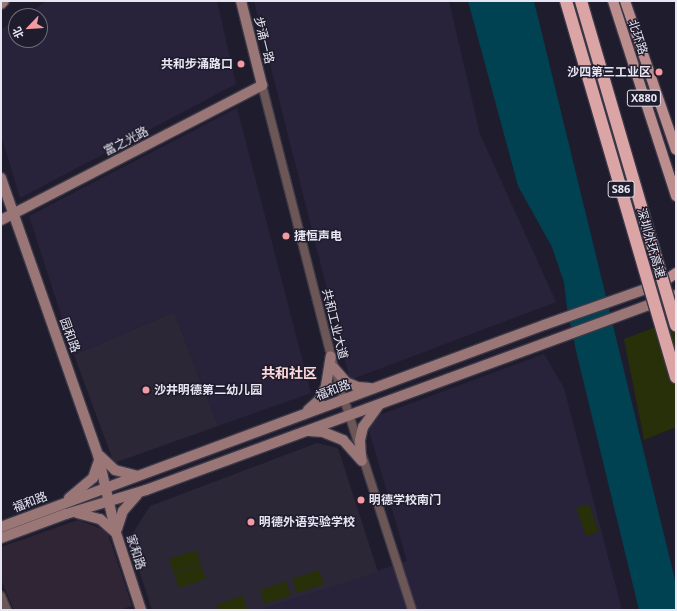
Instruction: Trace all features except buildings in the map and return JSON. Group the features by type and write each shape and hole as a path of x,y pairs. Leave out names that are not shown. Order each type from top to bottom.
{"highway":[{"name":"深圳外环高速","path":"566,1 676,377"},
{"name":"深圳外环高速","path":"581,1 676,326"}],"main road":[{"path":"1,4 4,1"},
{"name":"步涌一路","path":"241,1 262,85"},
{"name":"北环路","path":"613,1 676,196"},
{"name":"北环路","path":"625,1 676,150"},
{"name":"富之光路","path":"1,220 262,85"},
{"name":"园和路","path":"1,178 12,214 98,455 109,502"},
{"path":"659,285 676,272"},
{"name":"福和路","path":"1,527 622,296 676,279"},
{"name":"福和路","path":"1,538 72,513 146,490 550,339 676,295"},
{"path":"663,299 676,300"},
{"path":"296,418 314,406 323,393 329,379 331,356"},
{"path":"334,368 352,385 363,388 380,386"},
{"path":"362,461 360,440 363,427 374,409 385,401"},
{"path":"301,432 323,432 336,436 354,449 362,461"},
{"path":"98,455 115,470 141,476"},
{"path":"63,503 93,478 98,467 98,455"},
{"path":"72,513 86,514 100,519 116,533 119,518 127,504 146,490"},
{"name":"家和路","path":"109,502 116,533 138,609"}],"street":[{"name":"共和工业大道","path":"262,85 343,400 412,610"},
{"path":"1,596 7,610"}],"shaded area":[{"path":"47,1 217,1 236,84 20,198 1,135 1,29 8,25 8,48 48,48 48,8 36,8"},
{"path":"254,1 449,1 480,134 556,302 350,380"},
{"path":"237,108 311,393 218,426 174,312 74,355 29,216"},
{"name":"沙井明德第二幼儿园","path":"174,312 218,426 114,463 74,355"},
{"path":"544,354 564,388 622,610 258,610 407,561 366,420"},
{"name":"明德外语实验学校","path":"317,443 338,448 378,572 258,610 152,610 129,539 150,506"},
{"path":"78,520 107,531 132,606 119,610 14,610 1,580 1,547"}],"green space":[{"path":"676,319 676,427 644,440 624,339"},
{"path":"589,504 599,532 586,536 576,508"},
{"path":"196,550 201,564 174,573 169,559"},
{"path":"201,565 206,579 179,588 174,574"},
{"path":"319,570 324,584 297,593 292,579"},
{"path":"286,581 291,595 264,604 260,590"},
{"path":"243,595 247,609 218,610 216,605"}],"water":[{"path":"468,1 534,1 676,584 676,610 639,610 577,355 567,308 564,282 552,247 518,186"}],"place":[{"name":"共和步涌路口","path":"241,64"},
{"name":"沙四第三工业区","path":"659,72"},
{"name":"捷恒声电","path":"286,236"},
{"name":"沙井明德第二幼儿园","path":"146,390"},
{"name":"明德学校南门","path":"361,500"},
{"name":"明德外语实验学校","path":"251,522"}],"district":[{"name":"共和社区","path":"289,373"}]}
